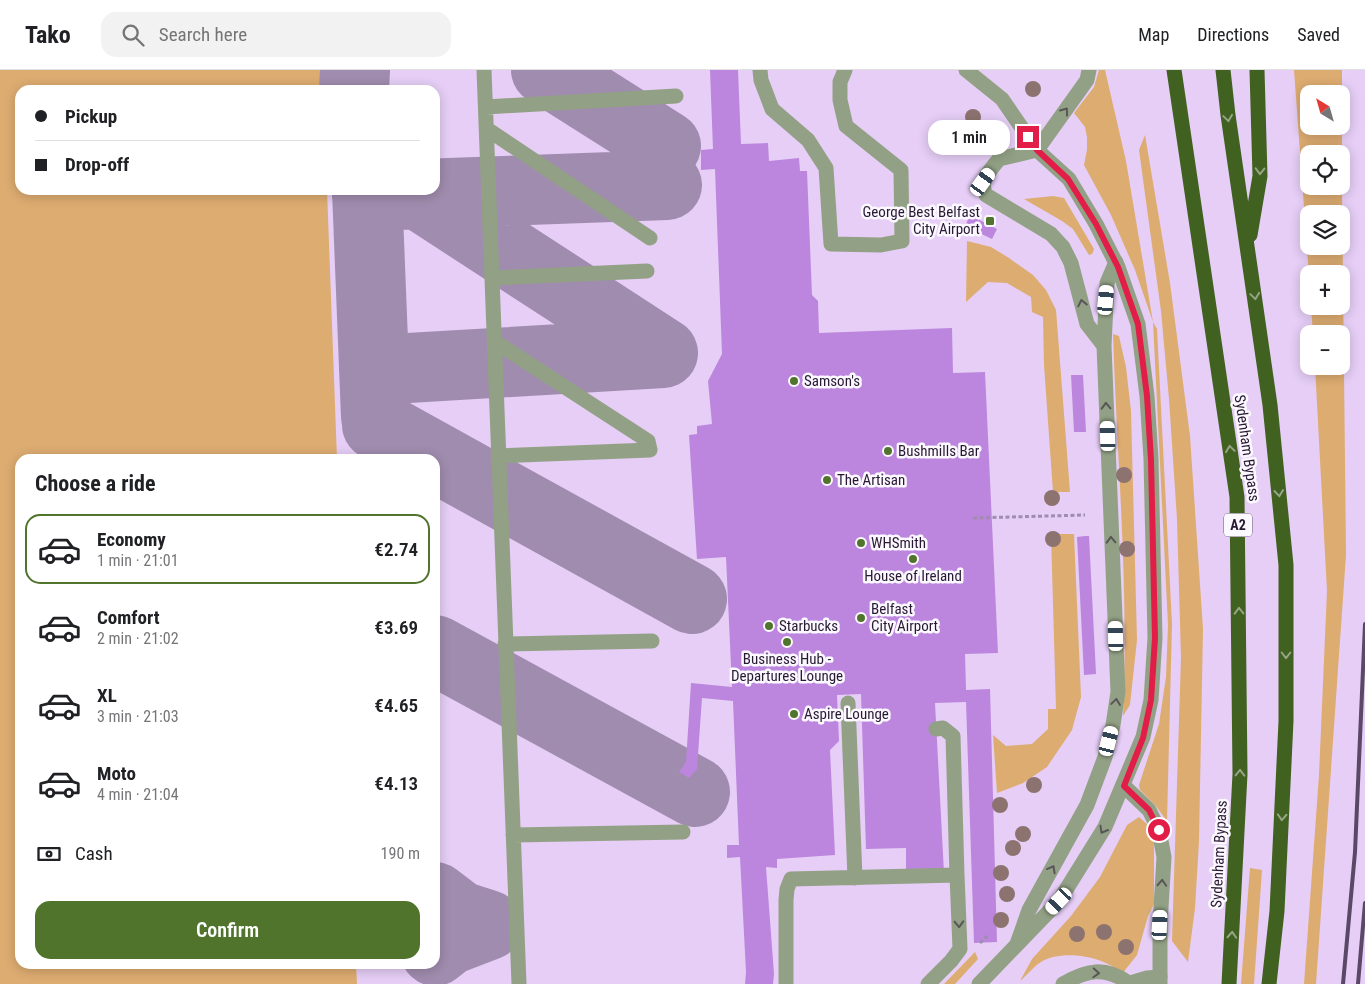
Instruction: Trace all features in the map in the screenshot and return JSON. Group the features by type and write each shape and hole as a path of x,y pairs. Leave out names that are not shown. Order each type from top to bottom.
{"highway":[{"name":"Sydenham Bypass","path":"1174,70 1237,497 1240,774 1229,984"},
{"name":"Sydenham Bypass","path":"1223,70 1270,405 1286,565 1286,721 1277,910 1269,984"},
{"path":"1248,248 1260,176 1258,70"}],"street":[{"path":"484,70 519,984"},
{"path":"760,70 761,80 772,109 808,140 826,168 831,244 881,244 902,241 901,170 846,126 840,100 840,82 845,70"},
{"path":"966,70 1002,99 1037,150 1068,179 1096,224 1116,262 1138,324 1147,396 1151,460 1155,638 1151,700 1143,738 1106,827 1059,901 979,984"},
{"path":"1089,70 1087,80 1037,150 999,159 983,182 983,190 986,195 1043,229 1057,240 1071,263 1087,324 1104,346"},
{"path":"486,107 676,96"},
{"path":"487,129 650,238"},
{"path":"1018,944 1029,910 1088,805 1105,757 1113,725 1118,692 1104,346 1107,283 1116,262"},
{"path":"492,278 647,271"},
{"path":"494,342 648,441 650,450 498,456"},
{"path":"505,644 652,640"},
{"path":"848,703 856,732 855,878"},
{"path":"928,984 960,949 953,736 942,728 936,728"},
{"path":"1063,984 1074,977 1092,971 1122,978 1128,984 1147,978 1160,981 1160,925 1164,857 1159,830 1149,810 1124,786"},
{"path":"513,835 683,832"},
{"path":"786,984 786,900 787,889 791,879 957,876"}],"path":[{"path":"973,518 1085,515"}],"shaded area":[{"path":"0,70 322,70 323,85 15,85 15,195 327,195 337,454 15,454 15,969 356,969 357,984 0,984"},
{"path":"1099,70 1105,70 1126,161 1153,322 1135,270 1111,215 1084,165 1087,137 1085,127 1074,113 1094,87"},
{"path":"1294,70 1342,70 1342,85 1300,85 1300,135 1342,135 1342,145 1300,145 1300,152"},
{"path":"1145,135 1170,283 1190,436 1203,629 1199,841 1195,908 1188,962 1172,941 1181,658 1177,519 1161,311 1139,150"},
{"path":"1303,195 1342,195 1342,205 1304,205"},
{"path":"1053,196 1064,198 1094,249 1092,254 1089,255 1073,229 1024,199"},
{"path":"967,241 991,247 1033,275 1046,290 1056,310 1070,492 1053,492 1044,365 1043,317 1032,312 1031,297 1007,283 988,282 966,302"},
{"path":"1307,255 1343,255 1343,265 1308,265"},
{"path":"1312,315 1343,315 1344,325 1312,325"},
{"path":"1153,322 1157,329 1172,624 1167,821 1140,790 1139,785 1159,724 1166,677 1168,625"},
{"path":"1113,334 1119,336 1126,367 1131,411 1137,640 1130,705 1123,716 1124,572"},
{"path":"1315,375 1344,375 1346,555 1316,984 1304,984 1319,775 1327,591"},
{"path":"1051,534 1074,534 1081,697 1072,730 1047,767 1023,783 997,793 993,735 1006,746 1032,744 1048,729 1048,709 1056,709"},
{"path":"1139,817 1147,824 1154,836 1154,904 1148,916 1137,955 1122,974 1105,963 1083,956 1071,955 1050,958 1038,964 1020,981 1032,959 1071,916 1100,877 1127,825"},
{"path":"1250,868 1262,870 1254,984 1241,984"},
{"path":"975,952 978,959 955,984 944,984"}],"building":[{"name":"Belfast City Airport","path":"710,70 738,70 741,144 768,143 769,161 799,158 800,171 807,171 812,295 818,301 819,333 952,328 953,373 985,372 998,653 965,654 966,690 990,689 997,942 974,943 966,702 935,703 944,873 906,874 906,848 866,849 861,694 837,695 839,741 830,750 835,855 777,859 777,868 766,867 774,974 773,984 745,984 740,857 727,858 727,845 739,845 733,701 702,698 697,769 689,778 679,772 686,762 691,683 732,687 726,557 697,559 689,435 697,434 697,426 712,424 708,381 722,354 715,169 701,170 701,150 713,149"},
{"path":"970,215 997,229 992,239 965,226"},
{"path":"1071,375 1083,375 1086,432 1074,432"},
{"path":"1089,536 1096,674 1084,675 1077,537"}],"taxiway":[{"path":"354,85 355,70"},
{"path":"546,70 666,146"},
{"path":"440,193 667,185"},
{"path":"367,195 376,417"},
{"path":"367,196 394,195"},
{"path":"420,195 663,353"},
{"path":"374,370 663,353"},
{"path":"377,425 430,454"},
{"path":"440,460 692,599"},
{"path":"440,653 695,792"},
{"path":"440,901 460,916 488,925 449,940 440,947"}],"railway":[{"path":"1343,984 1355,852 1365,624"},
{"path":"1358,984 1365,903"}],"place":[{"name":"George Best Belfast City Airport","path":"990,221"},
{"name":"Samson's","path":"794,381"},
{"name":"Bushmills Bar","path":"888,451"},
{"name":"The Artisan","path":"827,480"},
{"name":"WHSmith","path":"861,543"},
{"name":"House of Ireland","path":"913,559"},
{"name":"Belfast City Airport","path":"861,618"},
{"name":"Starbucks","path":"769,626"},
{"name":"Business Hub - Departures Lounge","path":"787,642"},
{"name":"Aspire Lounge","path":"794,714"}],"route":[{"path":"1028,137 1037,150 1068,179 1096,224 1118,267 1138,324 1147,396 1151,460 1155,638 1151,700 1143,738 1124,786 1149,810 1159,830"}]}
